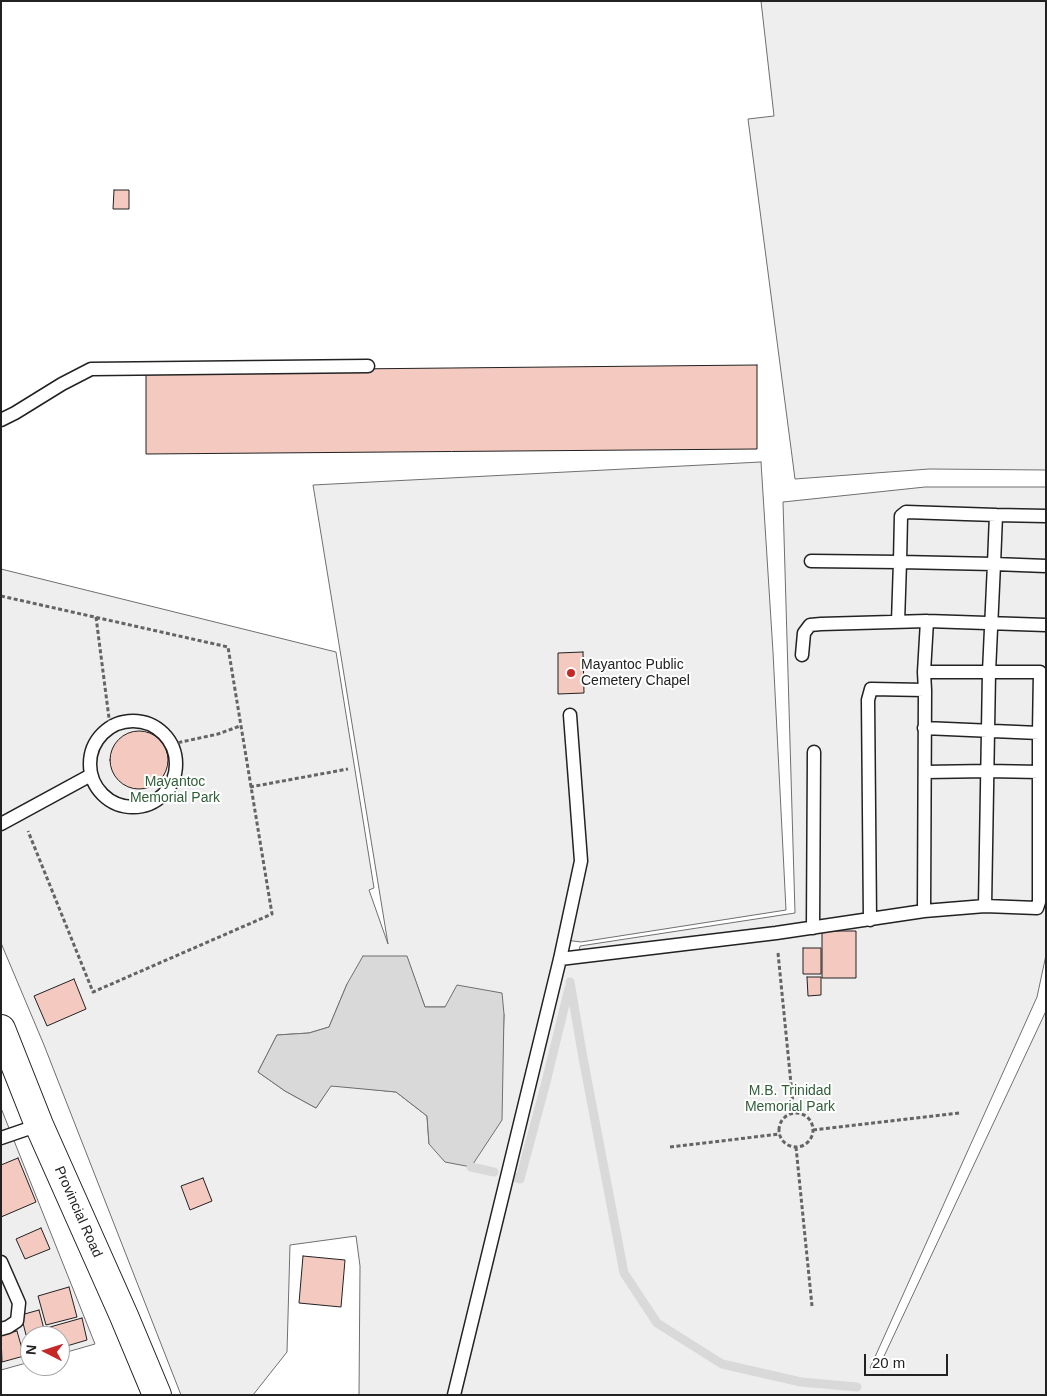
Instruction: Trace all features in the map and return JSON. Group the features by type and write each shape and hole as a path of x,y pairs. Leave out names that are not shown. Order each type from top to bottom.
{"main road":[{"name":"Provincial Road","path":"1,1028 39,1125 157,1395"}],"lane":[{"path":"1,420 91,369 368,366"},
{"path":"898,622 901,516 906,512 1046,516"},
{"path":"985,906 989,672 996,515"},
{"path":"811,561 1046,566"},
{"path":"924,911 924,672 927,621"},
{"path":"802,655 804,633 810,625 927,621 1046,625"},
{"path":"560,959 776,933 924,911 985,906 1037,908 1039,902 1040,672 924,672"},
{"path":"870,920 868,700 871,689 925,690"},
{"path":"454,1395 560,959 581,861 570,715"},
{"path":"124,720 138,720 151,724 163,732 172,744 176,758 176,772 171,786 161,797 149,805 134,808 120,806 107,799 96,788 91,775 89,761 92,747 100,735 110,726 124,720"},
{"path":"924,728 1039,733"},
{"path":"813,928 814,752"},
{"path":"925,772 1040,772"},
{"path":"1,824 91,775"},
{"path":"1,1138 39,1125"},
{"path":"1,1262 19,1304 17,1321 1,1329"}],"path":[{"path":"1,596 228,647 272,914 93,992 21,814"},
{"path":"96,617 110,726"},
{"path":"172,744 218,734 240,726"},
{"path":"250,787 348,769"},
{"path":"776,933 794,1114"},
{"path":"813,1130 960,1113"},
{"path":"794,1114 805,1116 812,1124 813,1130 810,1140 806,1144 796,1147 786,1143 780,1134 781,1123 784,1118 794,1114"},
{"path":"670,1146 780,1134"},
{"path":"796,1147 812,1306"}],"green space":[{"path":"761,1 1046,1 1046,470 929,469 795,479 748,119 774,116"},
{"path":"761,462 786,910 581,942 558,939 560,958 578,957 580,946 795,913 783,502 925,487 1046,487 1046,955 1037,997 870,1368 878,1369 1046,1011 1046,1395 359,1395 360,1266 356,1236 290,1245 287,1352 253,1395 181,1395 44,1045 1,943 1,569 336,652 374,888 369,890 388,944 313,485","holes":["408,960 425,1007 445,1007 504,1014 503,1044 429,1144 427,1116 396,1092 331,1085 316,1108 285,1091 258,1072 277,1035 309,1033 329,1027 347,984"]},
{"path":"1,1108 95,1344 70,1351 70,1326 20,1326 20,1365 1,1370"}],"shaded area":[{"path":"363,956 407,956 425,1007 445,1007 457,985 502,993 504,1014 502,1120 471,1167 445,1162 429,1144 427,1116 396,1092 331,1086 316,1108 285,1091 258,1072 277,1035 309,1033 329,1027 347,984"}],"building":[{"path":"114,190 129,190 129,209 113,209"},
{"path":"757,365 757,449 146,454 146,371"},
{"name":"Mayantoc Public Cemetery Chapel","path":"583,652 584,693 558,694 558,653"},
{"path":"139,731 150,733 163,744 168,760 166,771 155,784 139,789 128,787 115,776 110,760 112,749 123,736"},
{"path":"822,931 856,931 856,978 822,978"},
{"path":"803,948 821,948 821,974 803,974"},
{"path":"807,977 821,977 821,995 808,996"},
{"path":"74,979 86,1009 47,1026 34,996"},
{"path":"18,1158 36,1202 1,1217 1,1165"},
{"path":"203,1178 212,1201 190,1210 181,1186"},
{"path":"41,1228 50,1249 25,1259 16,1239"},
{"path":"303,1256 345,1260 341,1307 299,1303"},
{"path":"69,1287 77,1317 46,1325 38,1296"},
{"path":"39,1310 43,1326 24,1326 21,1315"},
{"path":"82,1318 87,1340 70,1345 70,1326 54,1326"},
{"path":"17,1331 20,1342 20,1357 2,1362 1,1335"}],"waterway":[{"path":"570,982 624,1273 657,1323 722,1364 801,1382 857,1387"},
{"path":"513,1177 520,1179 569,988"},
{"path":"471,1167 494,1172"}],"place":[{"name":"Mayantoc Public Cemetery Chapel","path":"571,673"}],"park label":[{"name":"Mayantoc Memorial Park","path":"175,790"},
{"name":"M.B. Trinidad Memorial Park","path":"790,1100"}]}
